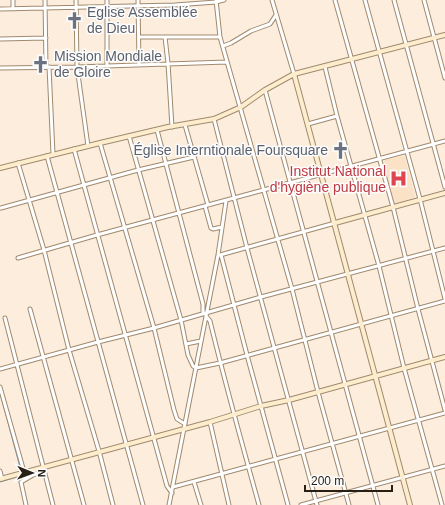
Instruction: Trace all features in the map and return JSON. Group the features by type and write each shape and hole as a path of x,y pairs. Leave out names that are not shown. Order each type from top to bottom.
{"street":[{"path":"13,0 13,9"},
{"path":"46,0 46,38 53,154"},
{"path":"76,0 77,67 88,146"},
{"path":"107,0 107,66"},
{"path":"138,0 139,64"},
{"path":"175,0 175,5"},
{"path":"0,9 175,5 224,0"},
{"path":"272,0 349,274 410,505"},
{"path":"173,487 445,412 380,158 335,0"},
{"path":"196,368 220,363 418,309 445,300 420,199 365,0"},
{"path":"394,0 445,187"},
{"path":"424,0 445,78"},
{"path":"216,1 220,37 292,290 318,392 350,505"},
{"path":"223,46 251,31 270,24 276,15"},
{"path":"0,168 129,136 214,119 241,107 265,90 294,74 445,35"},
{"path":"139,37 220,37"},
{"path":"165,37 172,127"},
{"path":"0,39 46,38"},
{"path":"0,68 227,62"},
{"path":"325,67 350,166 379,266 404,368 442,505"},
{"path":"265,90 378,505"},
{"path":"308,124 337,116"},
{"path":"214,119 247,248 317,503"},
{"path":"184,125 194,157 212,229 222,227"},
{"path":"157,130 180,212 205,315 210,321 259,505"},
{"path":"129,136 181,320 191,363 196,368"},
{"path":"18,258 125,227 445,141"},
{"path":"100,143 154,328 174,410 177,419 185,426"},
{"path":"74,149 153,437 166,482 172,493"},
{"path":"47,156 143,505"},
{"path":"1,208 138,170 194,157"},
{"path":"18,163 44,250 69,350 99,451 113,505"},
{"path":"220,255 445,193"},
{"path":"170,505 205,315 220,255 226,201"},
{"path":"0,369 181,320 205,315 261,297 292,290 445,248"},
{"path":"220,255 288,505"},
{"path":"30,309 44,357 56,408 84,505"},
{"path":"5,318 53,505"},
{"path":"186,344 201,341"},
{"path":"26,505 20,482 44,470 72,460 99,451 153,437 185,426 210,422 261,406 289,400 445,357"},
{"path":"0,387 22,473"},
{"path":"210,422 229,505"},
{"path":"301,505 317,503 346,493 445,466"},
{"path":"0,471 1,479 22,473 44,470"},
{"path":"194,482 201,505"}],"shaded area":[{"name":"Institut National d'hygiène publique","path":"403,156 405,157 415,197 394,204 383,163 385,160"}],"waterway":[{"path":"0,393 21,471"},
{"path":"0,482 20,476 20,474"}],"place":[{"name":"Eglise Assemblée de Dieu","path":"74,20"},
{"name":"Mission Mondiale de Gloire","path":"41,64"},
{"name":"Église Interntionale Foursquare","path":"341,150"},
{"name":"Institut National d'hygiène publique","path":"399,179"}]}
